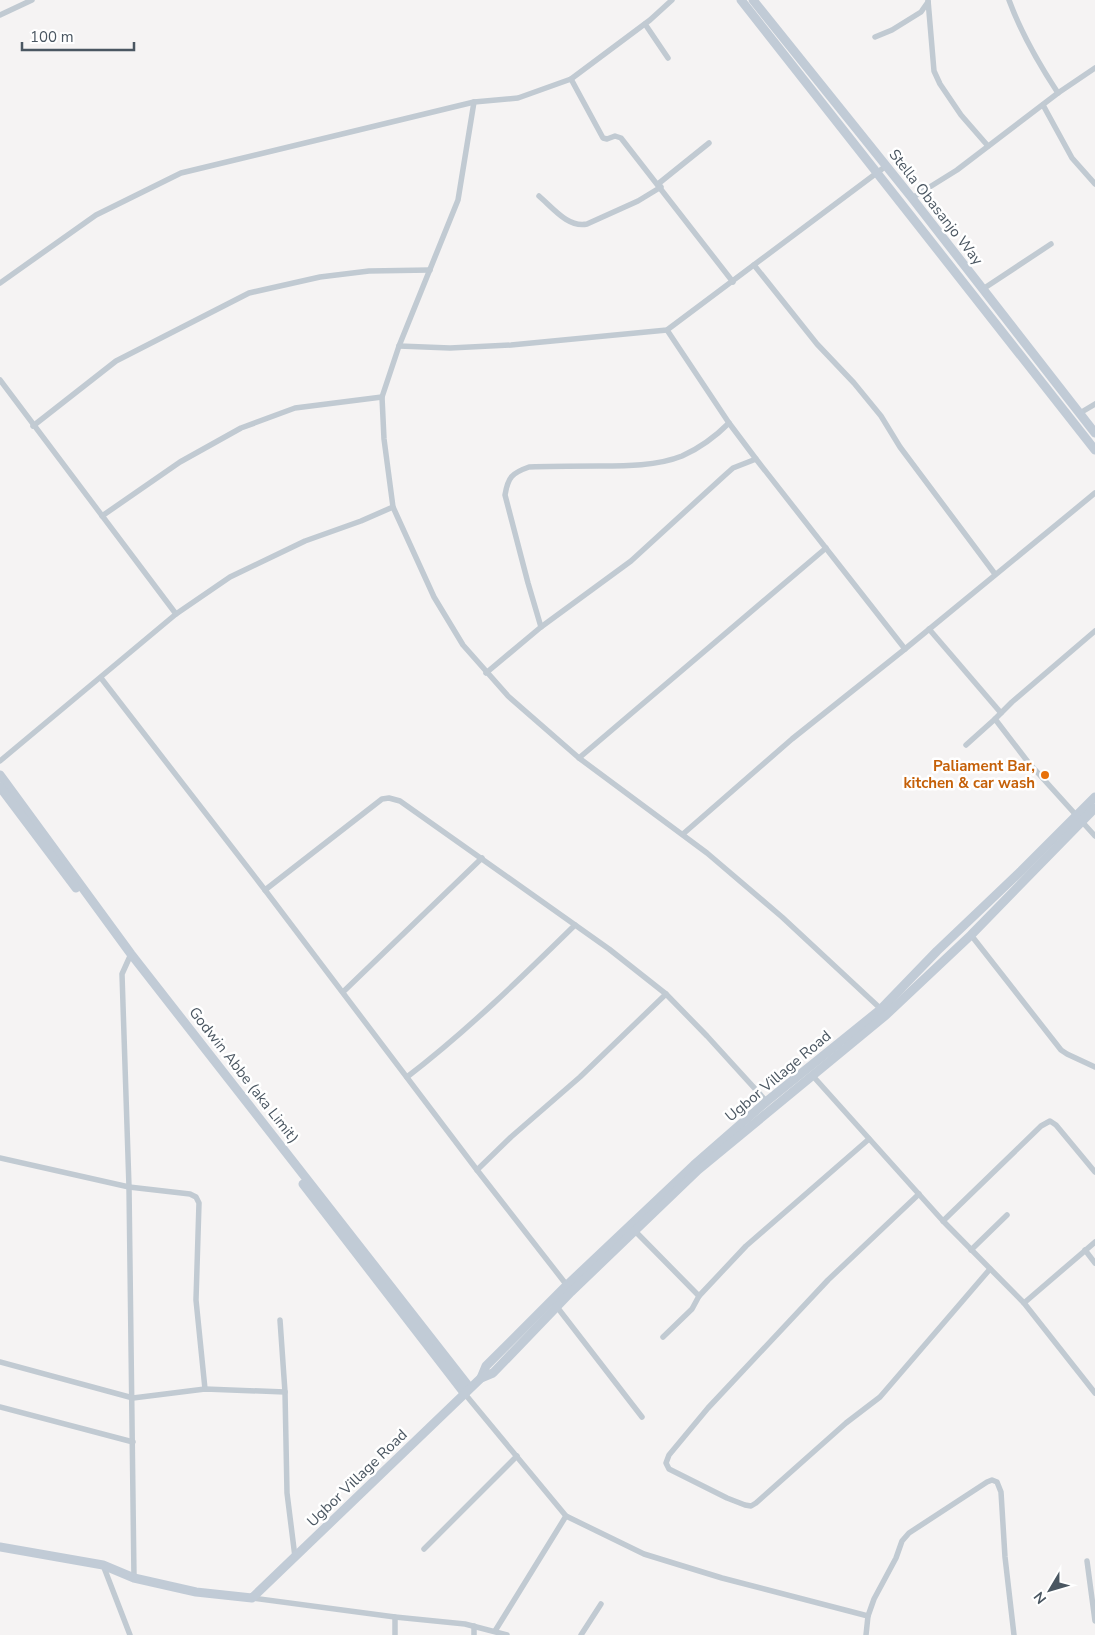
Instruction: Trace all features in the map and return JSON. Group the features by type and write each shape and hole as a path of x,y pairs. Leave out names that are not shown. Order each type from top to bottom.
{"street":[{"path":"0,15 32,0"},
{"path":"0,283 96,215 181,172 474,102 518,98 571,79 644,24 672,0"},
{"path":"741,0 1095,450"},
{"name":"Stella Obasanjo Way","path":"753,0 912,198 1095,433"},
{"path":"1009,0 1028,43 1058,93"},
{"path":"876,37 892,30 921,12 928,1"},
{"path":"928,1 934,71 940,84 961,115 988,146"},
{"path":"644,24 668,58"},
{"path":"912,198 957,170 1058,93 1095,68"},
{"path":"571,79 603,138 607,140 618,136 622,138 733,282"},
{"path":"474,102 458,200 399,346 382,397 384,439 393,507 434,597 463,645 508,696 579,758 683,834 782,917 884,1012"},
{"path":"1043,105 1072,158 1095,184"},
{"path":"539,196 570,223 581,226 588,224 638,201 659,186 709,143"},
{"path":"399,346 450,348 512,346 666,330 733,282 886,166"},
{"path":"983,289 1051,244"},
{"path":"754,265 817,344 854,383 881,416 900,447 995,574"},
{"path":"33,426 116,361 250,293 340,274 369,271 430,270"},
{"path":"666,330 756,459 905,649"},
{"path":"0,380 176,614"},
{"path":"102,516 180,462 241,428 295,408 382,397"},
{"path":"1080,413 1095,404"},
{"path":"541,627 505,495 509,479 518,471 529,467 647,464 670,460 683,456 698,447 716,435 729,422"},
{"path":"486,673 541,627 631,561 733,468 756,459"},
{"path":"683,834 792,739 1095,493"},
{"path":"0,761 176,614 230,577 305,541 393,507"},
{"path":"579,758 826,548"},
{"path":"929,629 1001,713"},
{"path":"966,745 1095,631"},
{"path":"101,678 569,1289"},
{"path":"995,719 1028,762 1095,836"},
{"name":"Godwin Abbe (aka Limit)","path":"0,775 130,956"},
{"name":"Godwin Abbe (aka Limit)","path":"0,787 468,1391"},
{"name":"Ugbor Village Road","path":"252,1598 468,1391 481,1378 486,1366 635,1231 698,1170 770,1104 812,1075 971,935 1079,818 1095,797"},
{"path":"265,890 382,799 389,798 400,801 609,949 666,994 770,1104"},
{"name":"Ugbor Village Road","path":"481,1378 493,1373 557,1307 569,1289 694,1165 884,1012 937,951 1079,818 1095,808"},
{"path":"343,992 482,858"},
{"path":"407,1077 434,1056 501,997 575,925"},
{"path":"971,935 1061,1050 1095,1068"},
{"path":"130,956 122,974 129,1187 134,1578"},
{"path":"477,1170 511,1136 580,1077 666,994"},
{"path":"812,1075 943,1220 1024,1303 1095,1393"},
{"path":"943,1220 1047,1122 1056,1125 1095,1172"},
{"path":"663,1337 692,1309 699,1296 746,1246 869,1139"},
{"path":"0,1158 129,1187 190,1194 196,1197 199,1203 196,1300 206,1389"},
{"path":"919,1194 828,1280 708,1408 669,1455 666,1463 669,1468 727,1498 745,1505 751,1506 756,1503 846,1423 880,1397 990,1269"},
{"path":"971,1250 1007,1215"},
{"path":"635,1231 699,1296"},
{"path":"1024,1303 1095,1242"},
{"path":"1085,1250 1095,1263"},
{"path":"557,1307 642,1417"},
{"path":"280,1320 285,1392 287,1493 295,1557"},
{"path":"0,1362 132,1398 206,1389 285,1392"},
{"path":"468,1391 517,1456 566,1516 644,1554 722,1578 868,1616"},
{"path":"0,1407 133,1442"},
{"path":"424,1548 517,1456"},
{"path":"866,1635 868,1616 874,1599 905,1537 992,1480 997,1482 1001,1492 1005,1557 1014,1635"},
{"path":"495,1631 566,1516"},
{"path":"0,1546 103,1565 134,1578 196,1592 465,1624 507,1635"},
{"path":"1087,1561 1095,1621"},
{"path":"103,1565 130,1635"},
{"path":"581,1635 601,1604"},
{"path":"395,1617 395,1635"},
{"path":"474,1626 474,1635"}],"place":[{"name":"Paliament Bar, kitchen & car wash","path":"1045,775"}]}
